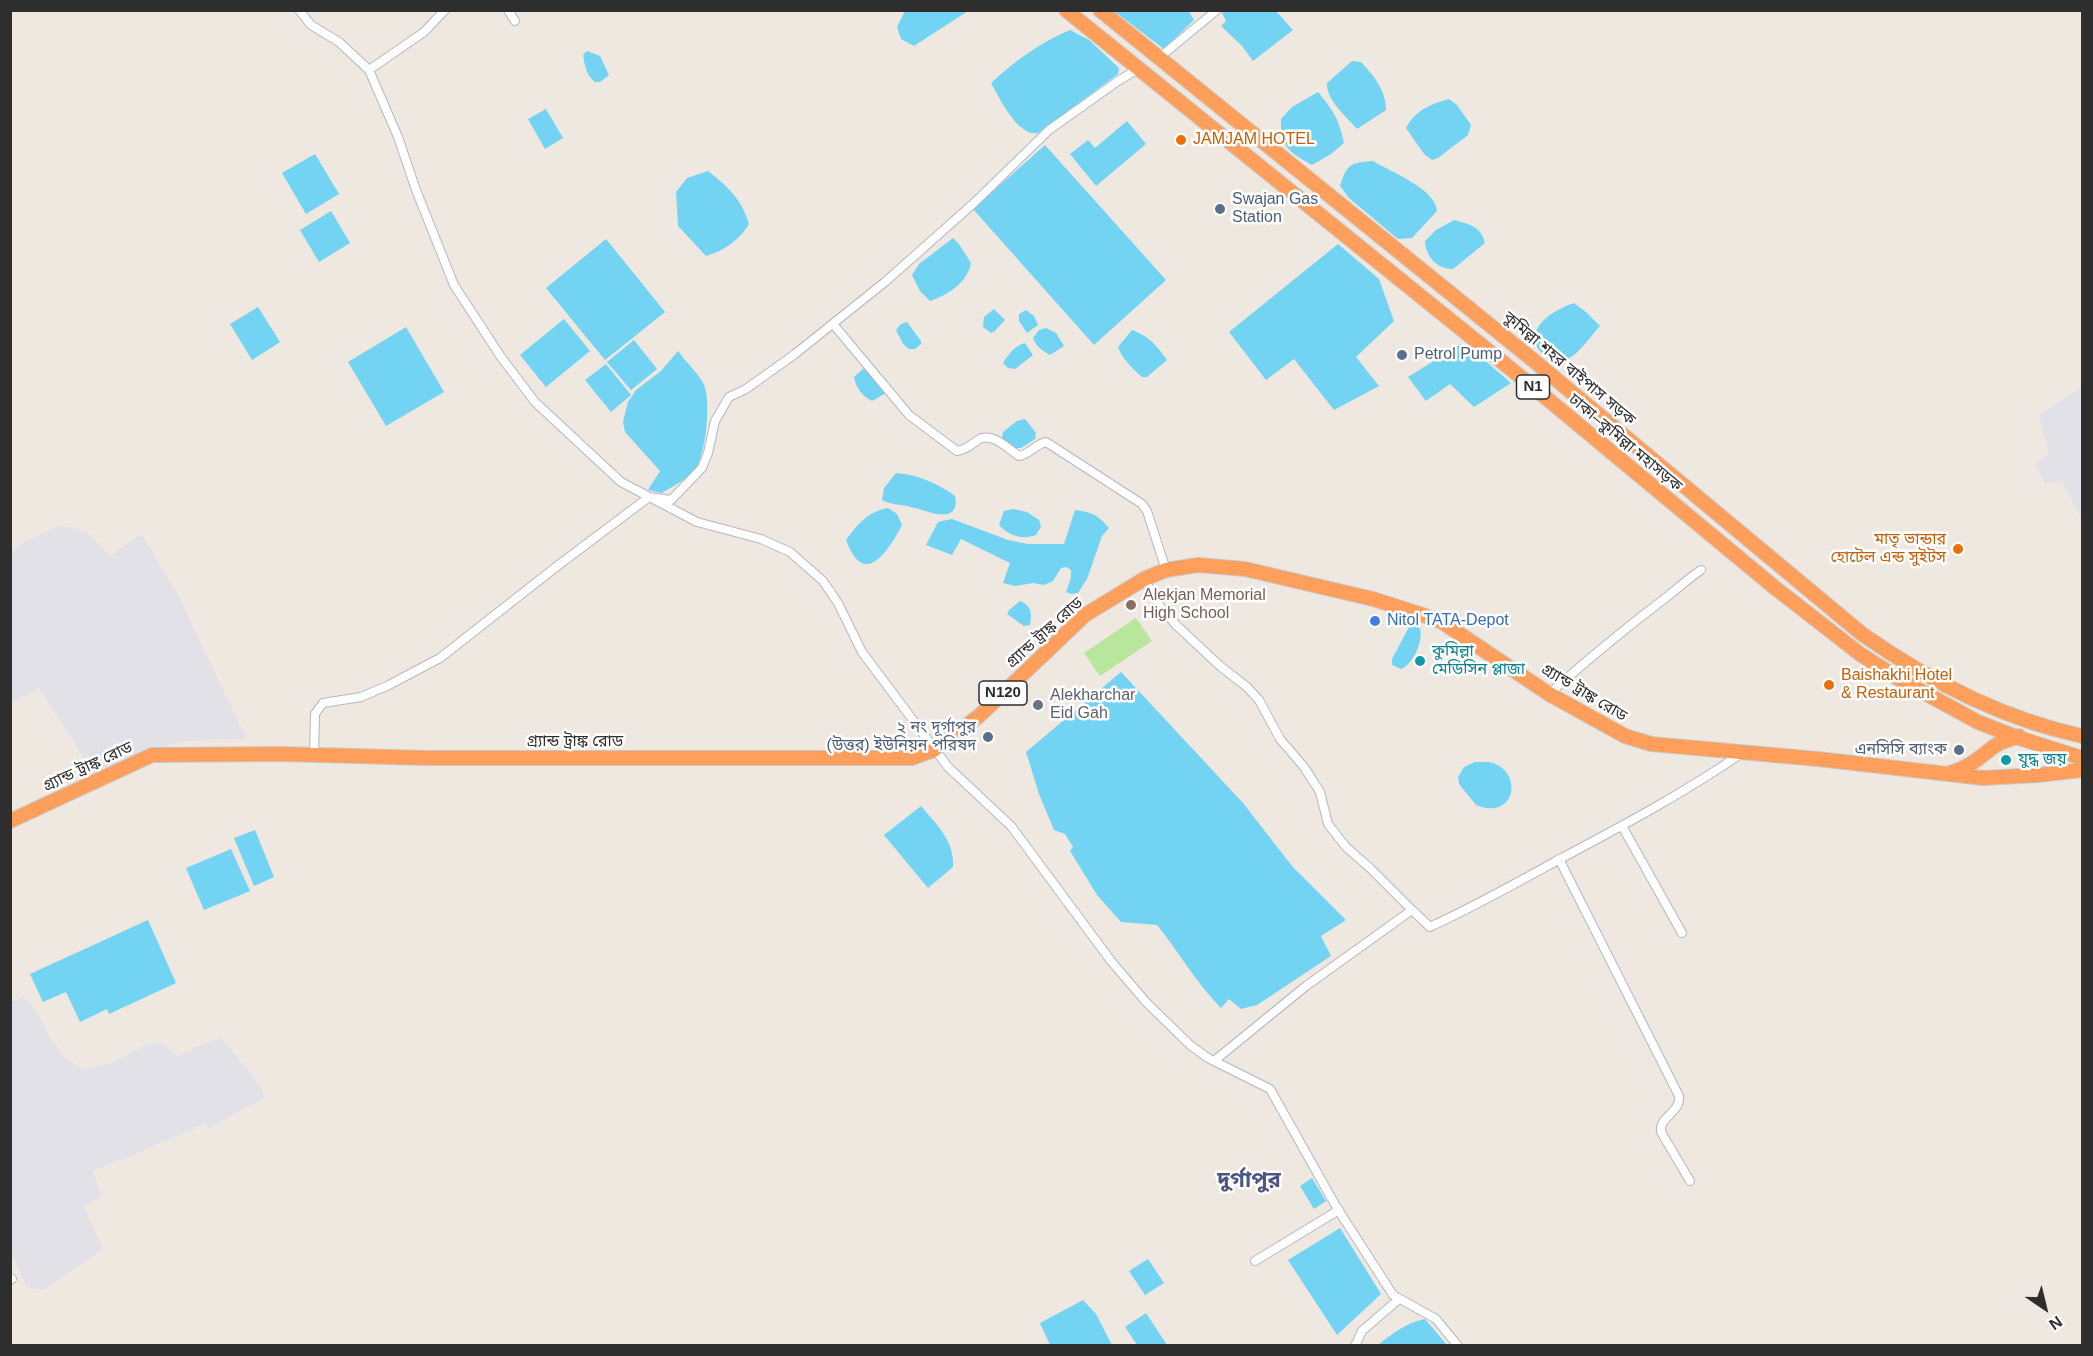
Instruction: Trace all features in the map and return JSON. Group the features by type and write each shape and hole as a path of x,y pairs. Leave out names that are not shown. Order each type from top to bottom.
{"highway":[{"name":"ঢাকা–কুমিল্লা মহাসড়ক","path":"1066,10 1527,382 1686,516 1851,647 1899,679 1949,707 2016,737 2082,758"},
{"name":"কুমিল্লা শহর বাইপাস সড়ক","path":"1100,10 1533,360 1862,634 1898,660 1976,701 2034,723"},
{"name":"গ্র্যান্ড ট্রাঙ্ক রোড","path":"10,821 152,756 912,758 934,750 979,716 1085,615 1144,579 1166,570 1198,565 1245,569 1373,599 1442,622 1549,694 1625,736 1651,744 1978,777 2017,777 2082,770"},
{"name":"N1","path":"2034,723 2082,736"},
{"name":"N120","path":"2016,737 2028,730 2034,723"},
{"path":"2060,750 2065,733"},
{"name":"গ্র্যান্ড ট্রাঙ্ক রোড","path":"1945,774 1965,768 1976,762 1992,747 2016,737"},
{"path":"1976,762 1978,777"}],"street":[{"path":"299,10 311,25 339,42 369,70 398,137 416,190 454,285 475,320 536,402 621,482 697,522 761,538 790,552 823,581 838,603 862,652 948,768 1011,826 1111,962 1146,1002 1190,1046 1214,1061 1270,1089 1339,1210 1393,1295 1436,1319 1458,1346"},
{"path":"369,70 424,32 445,10"},
{"path":"508,10 515,21"},
{"path":"1160,57 1217,10"},
{"path":"315,755 315,714 323,703 361,697 440,658 555,567 649,497 671,500 702,468 715,421 729,397 746,389 833,324 921,252 1049,130 1138,69"},
{"path":"833,324 909,415 957,452 983,436 990,437 1019,456 1046,442 1142,504 1147,511 1166,570"},
{"path":"1549,694 1616,634 1701,570"},
{"path":"1144,579 1159,604 1175,624 1259,700 1280,739 1304,767 1320,792 1328,824 1346,848 1371,868 1430,927 1477,905 1622,826 1696,784 1744,752"},
{"path":"1622,826 1682,933"},
{"path":"1559,860 1679,1096 1680,1102 1660,1127 1690,1181"},
{"path":"1214,1061 1306,986 1412,910"},
{"path":"1255,1261 1339,1210"},
{"path":"1355,1346 1362,1331 1400,1299"}],"shaded area":[{"path":"2082,387 2082,518 2061,481 2045,484 2035,464 2049,454 2039,415"},
{"path":"61,525 86,531 110,556 142,534 179,597 247,740 218,739 179,742 93,772 39,688 11,703 11,552 22,543"},
{"path":"23,996 38,1014 64,1058 85,1070 114,1062 155,1042 165,1045 176,1056 221,1037 261,1087 265,1097 209,1128 204,1124 92,1171 102,1195 84,1207 103,1249 42,1290 27,1287 11,1257 10,1003"}],"green space":[{"path":"1136,618 1152,641 1100,676 1084,653"}],"water":[{"path":"905,10 968,11 914,46 901,39 897,27"},
{"path":"1114,11 1189,11 1194,20 1164,49"},
{"path":"1224,11 1276,11 1293,30 1253,61 1242,46 1221,26 1226,21 1222,13"},
{"path":"1070,30 1089,40 1119,68 1118,74 1038,133 1031,133 1023,129 1010,116 991,83 1028,53"},
{"path":"587,51 600,56 609,75 600,82 595,82 586,70 583,55"},
{"path":"1352,61 1361,62 1375,78 1382,90 1386,110 1357,129 1333,102 1327,83"},
{"path":"1318,92 1335,115 1344,143 1312,165 1288,148 1282,136 1281,119 1292,107"},
{"path":"1449,99 1457,105 1471,125 1468,135 1432,160 1424,154 1406,128 1424,109"},
{"path":"546,109 563,138 545,149 528,119"},
{"path":"1127,121 1146,144 1096,186 1070,154 1088,140 1095,148"},
{"path":"1045,145 1166,280 1094,345 973,209"},
{"path":"315,154 339,194 306,214 282,173"},
{"path":"1373,161 1421,188 1435,203 1437,211 1412,238 1398,239 1349,198 1340,186 1345,173 1351,166"},
{"path":"708,171 733,194 742,207 749,224 730,244 706,256 678,226 676,192 687,178"},
{"path":"331,211 350,243 319,262 300,230"},
{"path":"1454,220 1477,229 1485,243 1453,269 1442,267 1433,261 1425,241 1436,230"},
{"path":"953,238 971,263 969,270 956,287 930,301 920,291 912,275 919,264"},
{"path":"606,239 665,312 605,360 546,288"},
{"path":"1338,244 1379,279 1394,321 1356,357 1379,386 1334,410 1294,359 1266,380 1229,332"},
{"path":"1574,303 1600,326 1571,357 1561,362 1555,361 1544,356 1540,351 1535,335 1537,329 1551,314"},
{"path":"258,307 280,342 252,360 230,324"},
{"path":"994,309 1005,320 991,333 983,327 984,317"},
{"path":"1026,310 1034,316 1038,325 1027,333 1019,321 1019,314"},
{"path":"564,319 590,351 546,387 520,355"},
{"path":"907,322 921,341 915,349 909,349 903,344 896,330 901,324"},
{"path":"406,327 444,392 386,426 348,362"},
{"path":"1046,328 1056,333 1064,346 1050,355 1038,346 1033,338 1039,330"},
{"path":"1132,330 1152,342 1167,360 1147,377 1142,377 1131,367 1118,347"},
{"path":"634,340 657,369 631,390 607,362"},
{"path":"1025,343 1033,355 1015,369 1008,368 1003,363 1005,360 1015,348"},
{"path":"1461,344 1474,351 1511,383 1474,407 1450,384 1426,401 1408,377"},
{"path":"678,351 704,385 707,403 706,427 700,461 696,468 685,479 662,493 648,490 660,471 625,432 623,422 628,402 636,390 661,371"},
{"path":"606,364 631,395 611,412 585,380"},
{"path":"865,367 886,393 872,401 860,391 854,377"},
{"path":"1025,419 1036,433 1035,439 1021,448 1014,448 1002,438 1003,432 1017,421"},
{"path":"896,473 920,478 948,491 955,496 955,506 952,512 932,513 882,500 884,488"},
{"path":"888,508 897,514 902,525 883,555 868,564 860,562 853,555 846,540 859,524 874,512"},
{"path":"1013,509 1027,512 1039,520 1041,527 1036,535 1016,536 999,525 1004,511"},
{"path":"1075,510 1094,515 1109,528 1102,536 1087,579 1078,593 1066,592 1071,570 1066,567 1061,568 1053,581 1044,585 1033,583 1015,586 1003,583 1010,563 961,539 952,555 926,545 938,522 952,519 1008,540 1028,544 1064,544"},
{"path":"1020,601 1027,605 1030,611 1030,625 1024,626 1007,614"},
{"path":"1419,626 1421,637 1419,644 1410,662 1401,669 1392,665 1392,659 1409,627"},
{"path":"1121,672 1243,803 1292,866 1346,920 1321,936 1331,956 1257,1005 1241,1009 1229,999 1221,1008 1157,925 1121,922 1097,895 1070,851 1073,847 1065,834 1054,830 1039,794 1026,752"},
{"path":"1475,762 1489,762 1508,774 1511,792 1507,801 1500,806 1490,808 1476,805 1459,784 1458,777 1464,767"},
{"path":"921,806 948,841 953,858 953,867 928,888 884,835"},
{"path":"255,830 274,877 254,886 234,838"},
{"path":"231,849 250,891 204,910 186,868"},
{"path":"148,920 176,983 109,1014 107,1009 80,1022 66,992 43,1002 30,974"},
{"path":"1312,1178 1326,1201 1314,1209 1300,1186"},
{"path":"1340,1228 1381,1294 1337,1335 1288,1260"},
{"path":"1148,1259 1164,1283 1145,1295 1129,1271"},
{"path":"1083,1300 1096,1314 1112,1345 1050,1345 1040,1323"},
{"path":"1146,1313 1167,1345 1137,1345 1125,1327"},
{"path":"1425,1319 1447,1345 1378,1345 1406,1326"}],"place":[{"name":"JAMJAM HOTEL","path":"1181,140"},
{"name":"Swajan Gas Station","path":"1220,209"},
{"name":"Petrol Pump","path":"1402,355"},
{"name":"মাতৃ ভান্ডার হোটেল এন্ড সুইটস","path":"1958,549"},
{"name":"Alekjan Memorial High School","path":"1131,605"},
{"name":"Nitol TATA-Depot","path":"1375,621"},
{"name":"কুমিল্লা মেডিসিন প্লাজা","path":"1420,661"},
{"name":"Baishakhi Hotel & Restaurant","path":"1829,685"},
{"name":"Alekharchar Eid Gah","path":"1038,705"},
{"name":"২ নং দূর্গাপুর (উত্তর) ইউনিয়ন পরিষদ","path":"988,737"},
{"name":"এনসিসি ব্যাংক","path":"1959,750"},
{"name":"যুদ্ধ জয়","path":"2006,760"}],"district":[{"name":"দুর্গাপুর","path":"1249,1181"}]}
